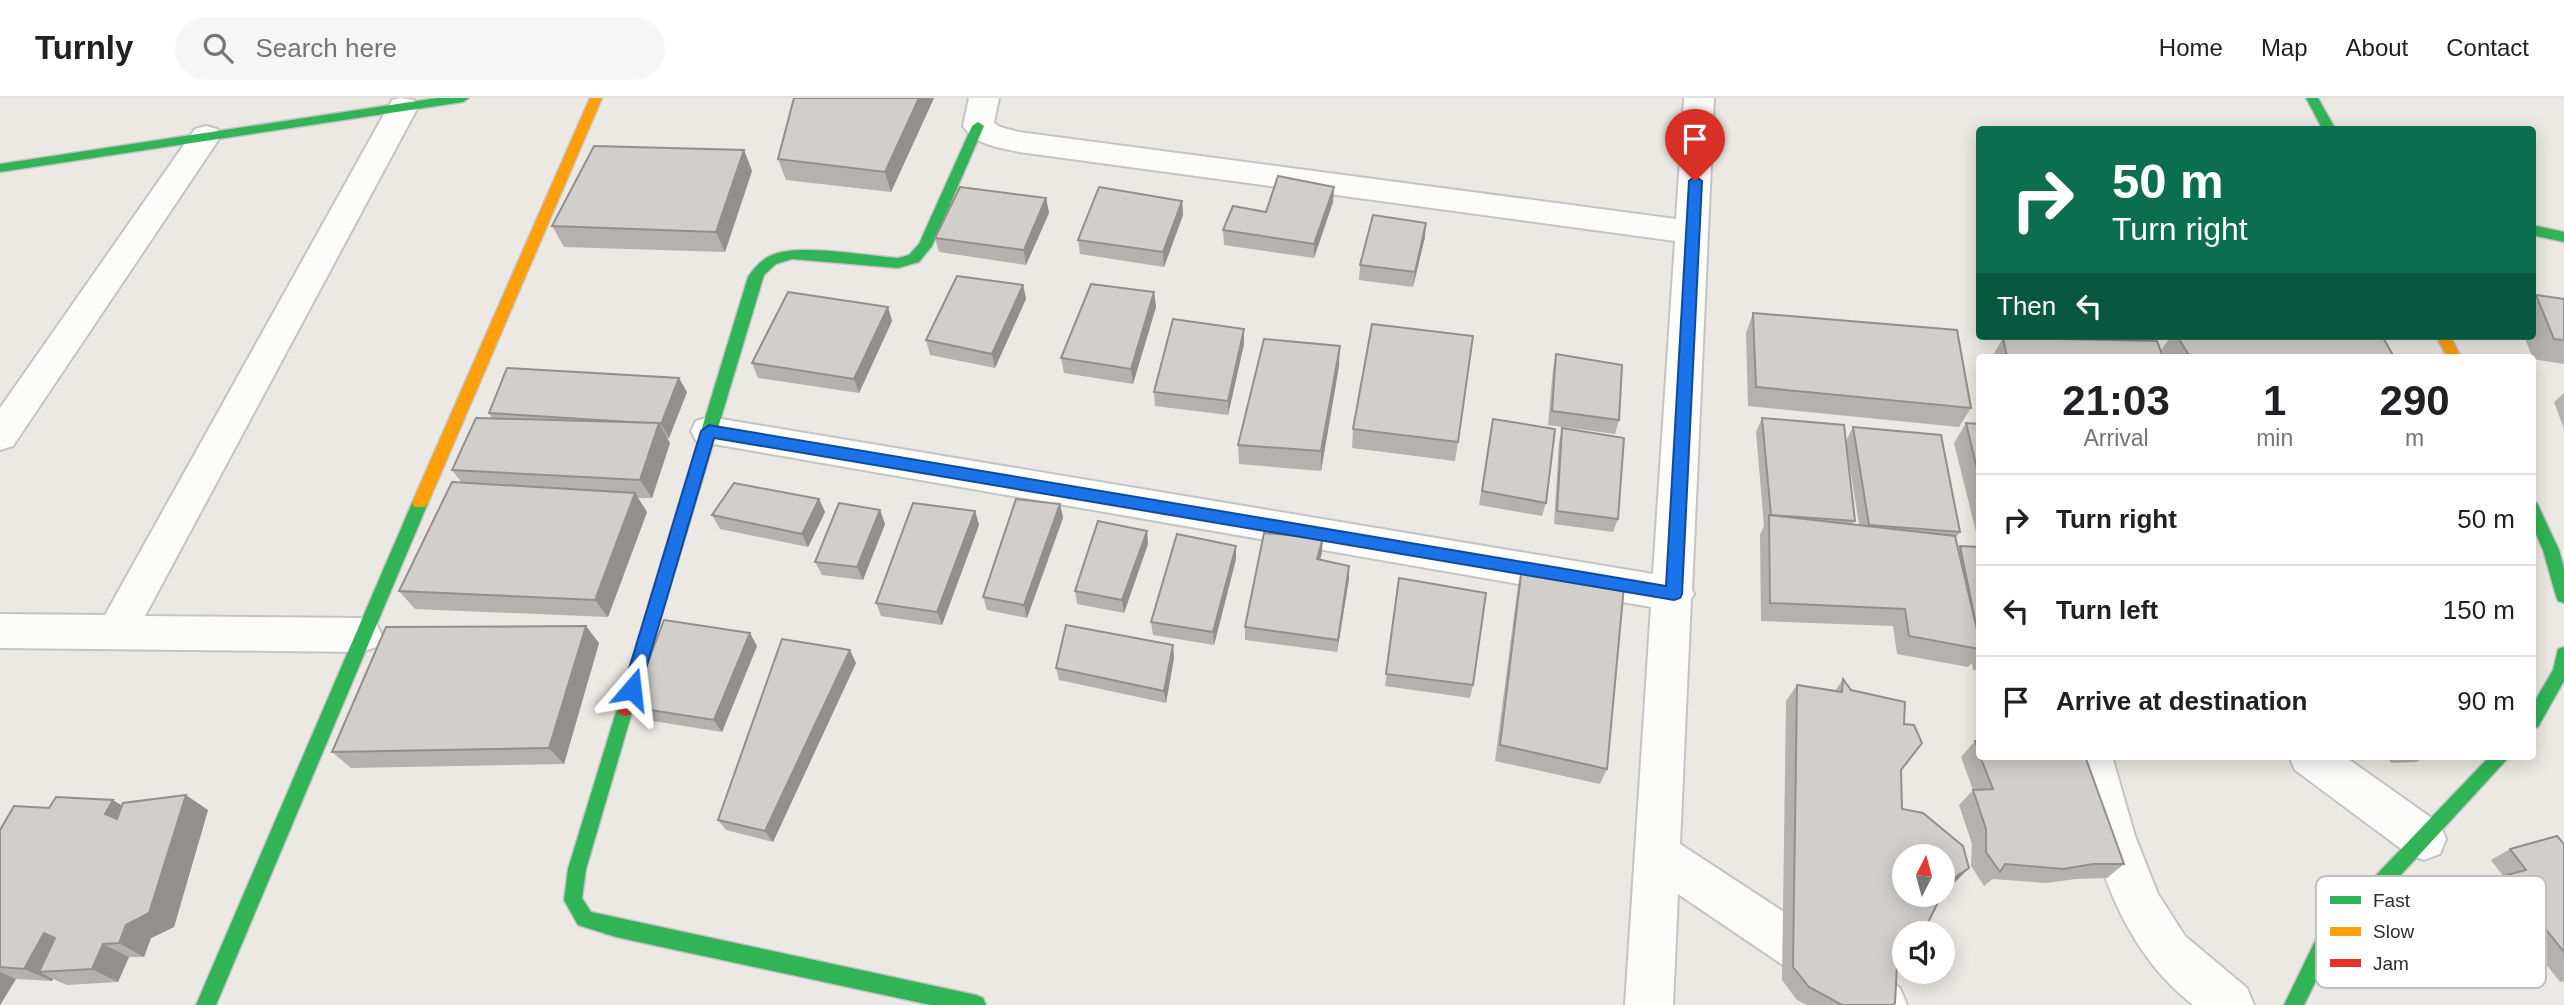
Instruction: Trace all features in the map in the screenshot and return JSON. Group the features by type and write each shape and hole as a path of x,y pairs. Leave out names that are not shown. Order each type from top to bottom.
{"street":[{"path":"0,168 463,98"},
{"path":"206,1005 362,635 596,98"},
{"path":"1649,1005 1674,594 1699,98"},
{"path":"2312,98 2328,126"},
{"path":"116,632 403,107"},
{"path":"981,112 990,135 1019,142 1693,232"},
{"path":"976,1005 616,928 585,919 573,900 578,869 755,277 766,261 778,255 898,263 914,259 925,246 981,112"},
{"path":"0,436 206,136"},
{"path":"2536,231 2564,237"},
{"path":"709,431 1674,594"},
{"path":"2536,517 2551,550 2564,596"},
{"path":"0,631 362,635"},
{"path":"2536,715 2561,671 2564,654"},
{"path":"2091,760 2130,881 2148,922 2170,953 2230,1005"},
{"path":"2315,760 2424,839"},
{"path":"2389,876 2497,760"},
{"path":"1658,855 1883,1005"},
{"path":"2294,1005 2316,960"}],"building":[{"path":"794,98 919,98 885,172 778,159"},
{"path":"594,146 744,150 716,232 552,226"},
{"path":"1278,176 1334,187 1314,244 1223,230 1233,206 1266,212"},
{"path":"960,187 1046,198 1024,250 935,238"},
{"path":"1099,187 1182,201 1163,252 1078,240"},
{"path":"1373,215 1426,223 1415,272 1360,265"},
{"path":"957,276 1023,285 992,354 926,340"},
{"path":"1091,284 1154,292 1131,369 1061,358"},
{"path":"788,292 888,307 854,379 752,363"},
{"path":"2536,295 2564,299 2564,340 2554,339"},
{"path":"1753,313 1957,330 1971,408 1756,387"},
{"path":"1173,319 1244,329 1228,401 1154,392"},
{"path":"1372,324 1473,336 1458,442 1353,429"},
{"path":"1264,339 1340,346 1321,451 1238,445"},
{"path":"2003,340 2157,341 2162,354 2006,354"},
{"path":"2179,340 2384,340 2392,354 2188,354"},
{"path":"1556,354 1622,365 1619,420 1552,411"},
{"path":"507,368 679,378 661,424 489,413"},
{"path":"476,418 659,423 640,480 452,470"},
{"path":"1762,418 1844,425 1855,521 1771,515"},
{"path":"1493,419 1555,429 1546,503 1482,491"},
{"path":"1966,423 1976,424 1976,465"},
{"path":"1853,427 1941,435 1960,532 1869,525"},
{"path":"1562,428 1624,438 1618,519 1557,511"},
{"path":"452,482 635,493 595,600 399,591"},
{"path":"734,483 819,499 802,534 712,515"},
{"path":"1016,499 1060,504 1024,605 983,597"},
{"path":"839,503 880,510 857,567 815,562"},
{"path":"913,503 975,511 937,612 876,603"},
{"path":"1769,515 1955,536 1976,625 1976,648 1909,636 1905,609 1770,603"},
{"path":"1098,521 1147,531 1122,600 1075,591"},
{"path":"1264,533 1323,538 1317,559 1349,566 1338,640 1245,627"},
{"path":"1177,534 1236,546 1213,632 1151,622"},
{"path":"1960,546 1976,547 1976,624"},
{"path":"1522,567 1624,586 1607,769 1500,745"},
{"path":"1399,578 1486,593 1473,685 1386,674"},
{"path":"664,620 750,633 714,720 631,707"},
{"path":"1066,625 1173,645 1164,691 1056,668"},
{"path":"586,626 549,748 332,752 386,627"},
{"path":"782,639 850,650 765,831 718,820"},
{"path":"1843,679 1851,690 1905,702 1904,724 1914,725 1922,743 1901,770 1902,809 1923,813 1963,846 1969,868 1955,877 1955,844 1892,844 1892,907 1936,907 1929,921 1892,921 1892,984 1896,984 1893,1005 1842,1005 1809,987 1793,967 1797,685 1842,692"},
{"path":"1982,760 2086,760 2124,864 2093,864 2063,869 2005,864 2000,872 1986,852 1986,829 1973,790 1993,789"},
{"path":"186,795 149,913 126,925 119,943 103,944 92,969 39,972 55,938 44,933 24,969 0,967 0,830 14,806 49,808 56,797 113,800 105,814 117,819 123,803"},
{"path":"2557,836 2564,844 2564,952 2546,930 2546,876 2503,876 2526,870 2510,849"}],"traffic: fast":[{"path":"0,168 463,98"},
{"path":"2312,98 2328,126"},
{"path":"700,461 755,277 759,272 775,258 792,254 898,263 914,259 925,246 978,126"},
{"path":"2536,231 2564,237"},
{"path":"206,1005 420,503"},
{"path":"2536,516 2551,550 2564,596"},
{"path":"2536,715 2561,671 2564,654"},
{"path":"625,709 577,869 573,900 585,919 616,928 976,1005"},
{"path":"2388,876 2497,760"},
{"path":"2294,1005 2316,960"}],"traffic: slow":[{"path":"420,503 596,98"},
{"path":"2445,340 2452,354"}],"traffic: jam":[{"path":"625,709 700,461"}],"route":[{"path":"632,689 709,431 1674,594 1695,181"}]}
